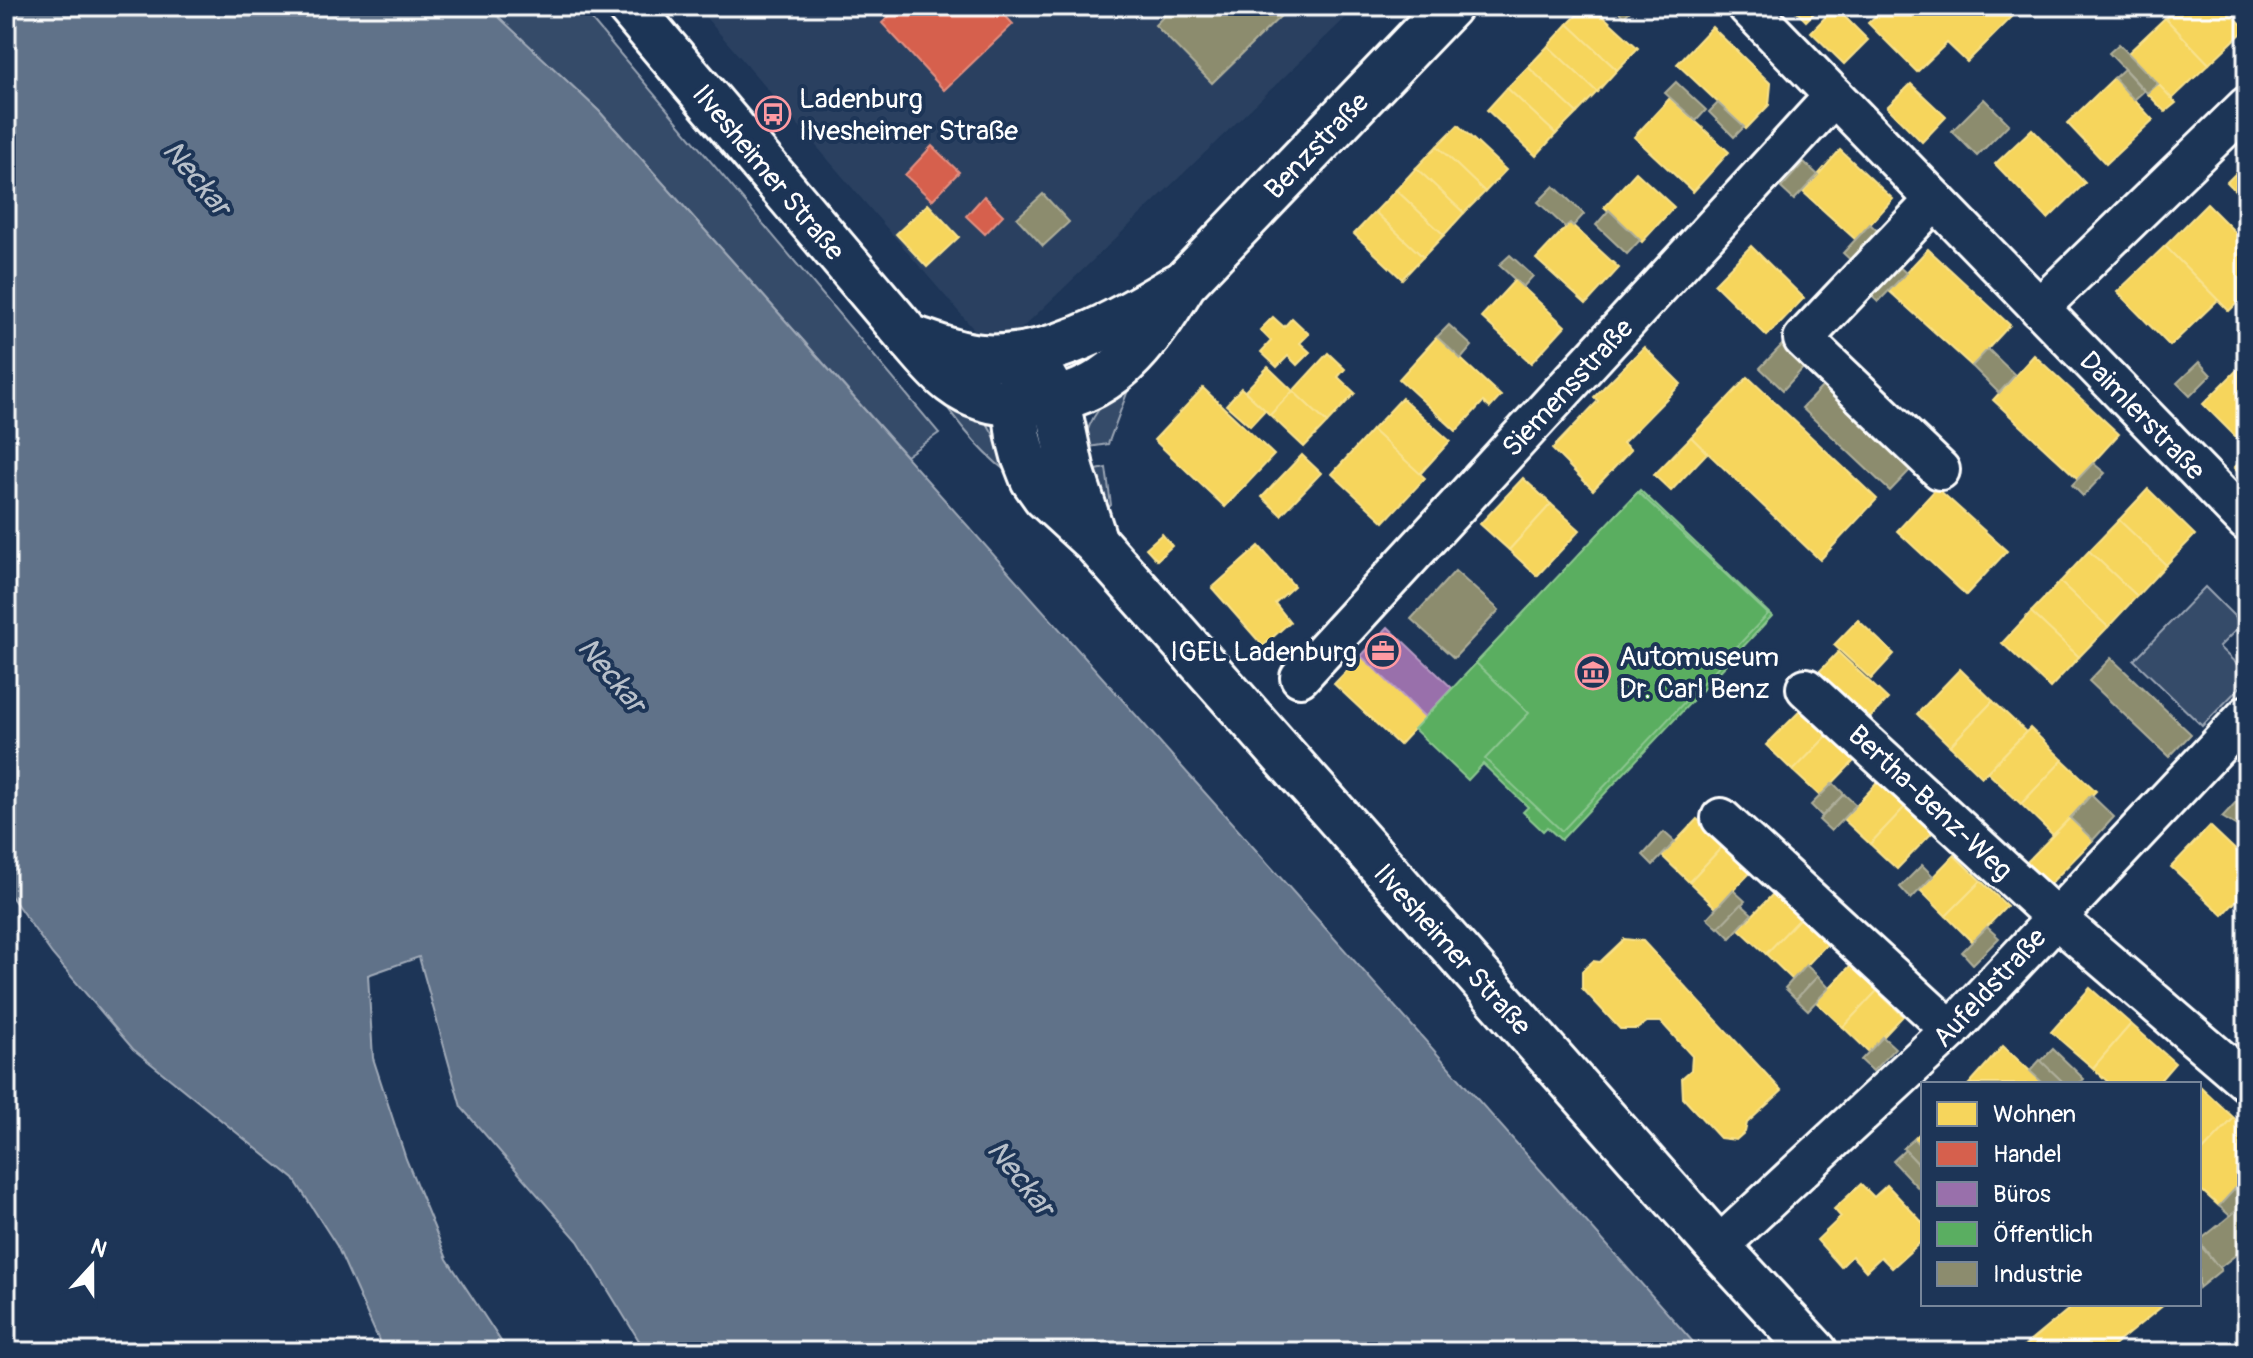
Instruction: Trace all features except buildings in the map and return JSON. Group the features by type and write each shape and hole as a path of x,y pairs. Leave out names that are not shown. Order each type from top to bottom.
{"main road":[{"name":"Ilvesheimer Straße","path":"629,6 909,337"},
{"name":"Benzstraße","path":"1036,402 1096,385 1129,359 1151,334 1184,283 1449,6"},
{"name":"Benzstraße","path":"909,337 946,350 980,357 1028,354 1069,342 1103,327 1184,283"},
{"path":"909,337 959,386 981,397 1036,402"},
{"name":"Ilvesheimer Straße","path":"1028,354 1036,402 1072,472 1095,542 1718,1247 1815,1352"}],"street":[{"name":"Daimlerstraße","path":"1747,6 2247,522"},
{"name":"Siemensstraße","path":"1300,677 1834,96"},
{"path":"2039,308 2247,106"},
{"path":"1935,200 1803,339 1940,470"},
{"name":"Bertha-Benz-Weg","path":"1806,688 2055,917 2247,1082"},
{"name":"Aufeldstraße","path":"1718,1247 1951,1030 2247,715"},
{"path":"1721,818 1951,1030"}],"shaded area":[{"path":"487,6 580,6 939,433 906,456 599,111"},
{"path":"696,6 1358,6 995,354"},
{"path":"929,382 961,396 981,414 997,442 1007,472 974,441"},
{"path":"1130,385 1108,444 1082,448 1098,410"},
{"path":"1106,468 1111,505 1101,513 1087,472"},
{"path":"2205,587 2242,624 2219,647 2247,674 2247,680 2202,726 2134,660"}],"water":[{"name":"Neckar","path":"6,6 487,6 599,111 1702,1352 646,1352 578,1241 461,1107 419,957 368,975 373,1058 406,1159 447,1259 508,1352 384,1352 337,1246 294,1179 133,1049 52,954 6,889"}],"place":[{"name":"Ladenburg Ilvesheimer Straße","path":"773,114"},
{"name":"IGEL Ladenburg","path":"1383,651"},
{"name":"Automuseum Dr. Carl Benz","path":"1593,672"}]}
